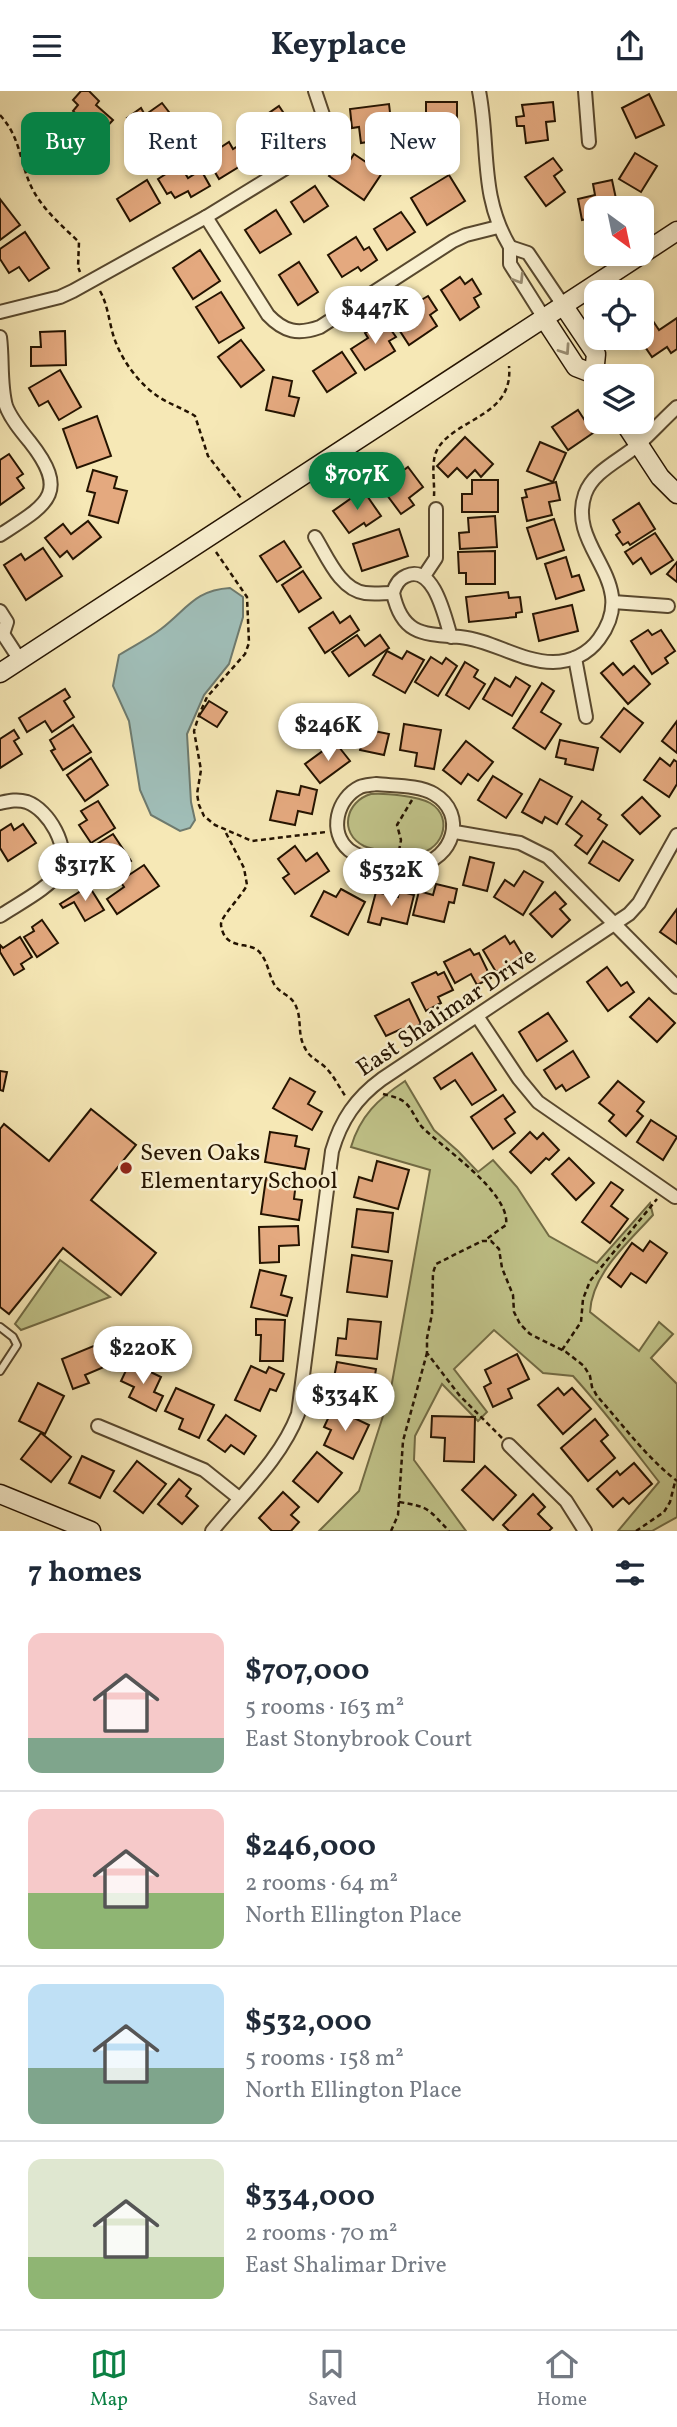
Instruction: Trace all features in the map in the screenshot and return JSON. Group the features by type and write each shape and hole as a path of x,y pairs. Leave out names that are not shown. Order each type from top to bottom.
{"main road":[{"path":"654,246 677,231"},
{"path":"0,673 623,266"},
{"path":"563,305 596,354 596,364"},
{"path":"544,318 576,367 584,371"},
{"path":"631,434 660,477 677,494"},
{"path":"0,1493 81,1529"}],"street":[{"path":"0,312 60,297 206,217 307,155 323,136 325,121 315,91"},
{"path":"479,91 489,192 498,227 510,247 509,264 544,318"},
{"path":"584,91 589,142"},
{"path":"206,217 268,315 278,326 292,332 307,332 320,327 453,241 498,227"},
{"path":"510,247 528,253 563,305"},
{"path":"0,337 0,385 6,407 16,425 45,461 51,475 51,488 47,499 36,512 0,535"},
{"path":"451,636 433,586 424,576 414,574 398,581 393,593 402,619 410,628 422,634 484,642 541,661 556,662 575,658 587,651 605,631 613,602 611,585 585,534 582,510 585,493 594,478 638,445 677,407"},
{"path":"424,576 436,558 435,503"},
{"path":"315,537 342,581 351,589 364,593 393,593"},
{"path":"613,602 667,606"},
{"path":"0,611 7,622 2,633 20,660"},
{"path":"575,658 586,717"},
{"path":"376,784 423,790 443,801 453,818 454,832 442,854 429,862 415,866 367,859 348,849 341,839 338,815 348,795 361,786 376,784"},
{"path":"0,803 15,800 29,803 44,814 59,837 64,853 60,871 48,884 0,916"},
{"path":"454,832 520,843 535,849 560,867 677,987"},
{"name":"East Shalimar Drive","path":"212,1531 285,1442 298,1414 332,1151 342,1123 370,1089 617,924 639,903 677,835"},
{"path":"477,1016 519,1079 538,1102 670,1194"},
{"path":"98,1426 204,1470 239,1498"},
{"path":"509,1445 566,1501 585,1531"}],"lane":[{"path":"0,1327 13,1337 17,1345 0,1371"}],"path":[{"path":"0,115 17,139 31,185 40,201 79,242 78,267 81,275"},
{"path":"100,291 106,302 116,343 126,363 142,383 158,396 195,416 208,456 241,498"},
{"path":"435,503 434,463 440,446 492,409 509,379 509,366"},
{"path":"216,552 244,591 250,627 247,650 207,697 194,731 201,770 197,799 204,816 224,830 252,841 330,832"},
{"path":"398,854 401,840 397,825 411,805 412,797"},
{"path":"224,830 244,868 247,885 236,904 221,919 226,937 234,944 261,953 276,987 287,993 295,1003 299,1014 300,1037 309,1055 326,1067 347,1098 355,1105"},
{"path":"370,1089 398,1098 408,1105 422,1127 467,1164 507,1216 506,1225 491,1238 436,1265 433,1273 427,1353 403,1441 398,1515 391,1531"},
{"path":"562,1350 581,1322 583,1299 590,1281 670,1194"},
{"path":"482,1241 491,1241 499,1249 502,1268 513,1295 514,1312 523,1327 530,1334 562,1350 584,1366 597,1396 648,1456 677,1481 664,1512 636,1531"},
{"path":"427,1353 460,1396 509,1445"},
{"path":"399,1502 431,1510 449,1531"}],"green space":[{"path":"371,794 401,795 430,803 442,818 442,835 431,849 422,852 388,851 364,846 351,833 348,818 356,803"},
{"path":"405,1081 434,1130 478,1172 493,1160 517,1187 549,1236 597,1263 650,1203 653,1215 604,1271 592,1298 590,1312 639,1351 659,1322 673,1334 651,1358 677,1384 677,1517 652,1531 618,1531 659,1482 573,1376 543,1373 494,1330 454,1369 487,1412 478,1421 442,1384 415,1436 414,1460 466,1531 319,1531 359,1491 390,1394 430,1170 351,1147 359,1126 371,1109"},
{"path":"60,1260 110,1297 21,1330 15,1324"}],"water":[{"path":"230,588 243,597 243,617 229,664 204,695 187,734 191,802 195,820 190,828 180,831 151,815 140,790 129,721 113,686 119,655 156,633 208,592"}],"building":[{"path":"81,91 89,91 99,101 96,105 104,112 74,112 78,105 73,100"},
{"path":"649,94 664,125 636,138 622,108"},
{"path":"426,102 457,102 457,112 426,112"},
{"path":"553,102 555,121 546,122 548,140 526,143 524,126 517,126 516,117 524,116 522,105"},
{"path":"162,103 169,112 149,112"},
{"path":"389,104 390,112 365,112 365,142 361,143 359,127 352,128 350,109"},
{"path":"279,106 283,112 270,112"},
{"path":"229,142 233,149 236,147 236,169 219,179 217,175 222,175 222,147"},
{"path":"635,153 657,166 641,192 619,179"},
{"path":"354,154 365,161 365,175 381,175 364,200 329,176 351,175 351,159"},
{"path":"553,158 562,170 554,176 565,192 546,206 525,177"},
{"path":"164,175 186,175 188,178 204,175 210,186 191,197 188,191 175,198 171,192 167,194 158,179"},
{"path":"449,175 465,201 427,225 411,198"},
{"path":"147,180 160,203 130,221 117,199"},
{"path":"612,180 615,196 591,196 595,195 593,184"},
{"path":"315,186 328,206 304,222 291,202"},
{"path":"584,198 584,220 582,220 578,199"},
{"path":"0,199 20,225 0,240"},
{"path":"276,210 291,234 260,253 245,230"},
{"path":"401,212 415,232 387,250 374,229"},
{"path":"25,232 49,268 29,281 19,267 9,273 0,259 0,249"},
{"path":"356,237 364,250 369,247 377,260 361,271 358,267 342,277 328,255"},
{"path":"200,250 220,281 193,299 173,268"},
{"path":"299,262 318,292 298,305 279,275"},
{"path":"460,277 465,284 472,279 481,294 474,298 479,307 460,320 441,290"},
{"path":"221,292 244,328 219,343 196,307"},
{"path":"428,296 437,310 430,315 437,326 409,345 396,325 410,316 406,309"},
{"path":"677,318 677,349 671,353 667,347 652,357 647,350 654,350 654,322 659,330"},
{"path":"384,320 396,337 389,341 395,351 365,370 351,349 368,338 365,333"},
{"path":"65,331 66,365 31,366 31,347 41,347 40,332"},
{"path":"241,340 264,370 241,387 218,357"},
{"path":"342,352 356,373 327,392 313,371"},
{"path":"60,370 81,407 59,420 48,401 39,406 29,388"},
{"path":"273,377 292,381 289,396 299,398 294,416 266,410"},
{"path":"578,410 584,419 584,434 592,434 568,450 552,427"},
{"path":"97,416 111,456 77,468 63,429"},
{"path":"465,437 493,464 481,477 475,470 467,478 457,468 448,477 437,466"},
{"path":"540,442 566,453 553,482 527,471"},
{"path":"9,454 23,474 17,478 24,488 0,505 0,460"},
{"path":"408,467 423,487 409,498 414,505 401,514 381,487"},
{"path":"93,470 117,477 114,488 127,491 118,523 89,515 95,493 87,491"},
{"path":"472,480 498,480 498,512 462,512 462,494 472,494"},
{"path":"556,482 560,500 549,502 552,515 527,521 522,498 527,497 525,490"},
{"path":"363,490 381,516 349,533 333,511"},
{"path":"639,503 655,529 630,545 628,542 623,545 616,535 620,532 613,520"},
{"path":"495,516 497,547 460,549 459,533 469,532 468,518"},
{"path":"554,519 564,550 537,559 527,528"},
{"path":"88,521 101,537 73,559 67,551 60,557 45,538 63,524 71,534"},
{"path":"399,529 408,556 362,571 353,544"},
{"path":"655,533 673,560 651,574 641,558 633,564 625,552"},
{"path":"284,541 301,567 277,582 260,556"},
{"path":"43,548 62,576 26,600 4,565 21,554 25,560"},
{"path":"495,551 495,584 466,584 466,573 459,573 458,552"},
{"path":"566,557 572,577 579,575 584,590 556,599 545,564"},
{"path":"677,562 677,582 667,574"},
{"path":"303,571 321,598 299,612 282,585"},
{"path":"508,592 509,598 520,597 522,612 516,613 516,617 469,622 466,597"},
{"path":"572,605 578,631 539,641 533,614"},
{"path":"333,612 340,623 350,616 359,630 325,653 309,628"},
{"path":"648,630 652,635 661,630 675,651 665,658 668,663 652,674 631,641"},
{"path":"357,635 365,646 380,635 389,648 349,676 332,652"},
{"path":"387,651 402,659 407,651 424,660 405,693 373,675"},
{"path":"431,657 442,664 446,658 457,666 438,696 415,682"},
{"path":"465,662 478,670 474,677 485,684 469,709 446,695"},
{"path":"613,663 623,675 634,666 650,684 628,704 601,673"},
{"path":"516,677 530,686 512,716 483,699 495,678 510,687"},
{"path":"542,683 554,691 541,712 561,724 545,749 513,728"},
{"path":"65,689 70,697 64,701 74,717 52,732 45,721 27,732 19,718"},
{"path":"209,701 227,712 217,727 199,716"},
{"path":"624,708 643,723 620,752 601,737"},
{"path":"677,721 677,753 662,741"},
{"path":"404,724 441,730 434,769 415,766 417,753 400,750"},
{"path":"73,725 91,752 63,770 51,751 55,749 50,740"},
{"path":"364,729 389,734 384,755 360,750"},
{"path":"14,730 19,738 14,741 22,754 0,768 0,739"},
{"path":"560,740 598,748 593,770 565,764 566,759 556,757"},
{"path":"466,741 493,762 478,781 468,774 461,784 443,770"},
{"path":"335,742 350,761 320,783 305,764"},
{"path":"91,758 108,785 85,801 67,775"},
{"path":"660,758 670,766 674,760 677,762 677,784 669,797 644,780"},
{"path":"493,776 522,794 506,818 478,800"},
{"path":"540,779 572,797 557,824 545,817 542,823 522,812"},
{"path":"301,786 317,790 312,814 298,811 295,825 270,820 277,791 299,795"},
{"path":"642,797 660,816 640,834 622,815"},
{"path":"98,801 115,828 91,843 79,825 87,820 81,811"},
{"path":"582,801 601,815 598,819 607,825 587,854 575,845 582,836 566,824"},
{"path":"11,824 14,830 23,824 36,843 8,861 0,848 0,831"},
{"path":"113,834 131,861 110,875 92,847"},
{"path":"603,841 633,860 619,881 589,863"},
{"path":"295,846 306,861 317,853 329,871 295,894 283,878 289,874 278,859"},
{"path":"470,857 494,863 487,891 463,885"},
{"path":"144,865 159,886 117,914 107,899 124,887 120,881"},
{"path":"524,871 543,882 523,915 494,897 505,880 514,886"},
{"path":"436,884 457,889 454,903 449,902 444,922 413,915 419,891 433,895"},
{"path":"89,886 104,910 85,921 74,902 63,908 60,904"},
{"path":"341,889 365,902 348,935 311,916 324,891 336,897"},
{"path":"399,891 414,895 407,924 382,918 380,925 368,922 376,892 398,897"},
{"path":"555,892 566,904 560,909 570,920 552,937 530,914"},
{"path":"677,909 677,944 660,932"},
{"path":"42,920 58,943 37,957 24,937 34,931 32,927"},
{"path":"505,936 510,944 514,941 523,956 496,972 483,950"},
{"path":"20,937 32,957 21,964 24,969 14,975 0,952 0,945 3,948"},
{"path":"470,949 474,955 479,953 491,978 477,985 471,974 455,983 444,962"},
{"path":"607,967 621,986 627,982 634,992 608,1011 587,982"},
{"path":"436,972 438,975 444,972 453,990 438,997 441,1003 426,1011 412,983"},
{"path":"649,998 675,1023 657,1042 630,1017"},
{"path":"409,999 421,1024 403,1033 401,1029 386,1036 375,1016"},
{"path":"548,1013 567,1041 537,1061 519,1032"},
{"path":"573,1051 589,1077 566,1091 562,1085 556,1089 544,1070"},
{"path":"472,1053 496,1090 472,1105 455,1080 441,1089 434,1078"},
{"path":"0,1071 7,1072 3,1091 0,1090"},
{"path":"290,1078 315,1092 308,1104 322,1112 312,1130 273,1108"},
{"path":"618,1081 644,1102 637,1111 643,1116 626,1136 609,1121 614,1115 599,1103"},
{"path":"503,1095 515,1112 505,1119 515,1133 493,1149 471,1117"},
{"path":"91,1109 136,1145 91,1200 156,1253 121,1295 63,1248 9,1314 0,1307 0,1129 4,1124 49,1161"},
{"path":"651,1120 677,1137 663,1160 637,1142"},
{"path":"270,1132 297,1136 295,1146 309,1149 305,1169 265,1162"},
{"path":"530,1132 537,1139 543,1133 559,1150 531,1173 510,1152"},
{"path":"569,1158 594,1183 576,1200 552,1174"},
{"path":"377,1161 409,1170 398,1209 354,1197 359,1177 372,1181"},
{"path":"266,1178 296,1182 294,1199 302,1200 299,1220 261,1214"},
{"path":"611,1182 623,1190 611,1206 628,1219 610,1243 582,1222"},
{"path":"357,1209 393,1213 388,1252 352,1247"},
{"path":"298,1226 299,1245 279,1246 279,1262 260,1263 259,1227"},
{"path":"650,1241 667,1253 646,1283 631,1273 621,1287 608,1277 632,1243 643,1251"},
{"path":"352,1255 392,1261 387,1297 347,1292"},
{"path":"260,1270 286,1276 281,1295 292,1298 287,1316 251,1307"},
{"path":"256,1319 285,1320 283,1361 260,1361 261,1335 256,1335"},
{"path":"348,1319 381,1322 377,1359 336,1355 338,1338 346,1339"},
{"path":"96,1345 104,1367 85,1375 89,1383 73,1389 62,1359"},
{"path":"517,1354 529,1379 508,1389 512,1398 493,1407 484,1387 491,1383 485,1370"},
{"path":"130,1362 161,1377 154,1392 163,1396 156,1411 129,1397 134,1387 121,1381"},
{"path":"337,1362 376,1369 370,1405 341,1400 343,1385 333,1383"},
{"path":"251,1366 266,1373 269,1367 284,1374 276,1391 270,1389 260,1411 235,1400"},
{"path":"38,1383 64,1396 45,1434 19,1421"},
{"path":"176,1388 214,1405 199,1438 179,1429 183,1419 165,1411"},
{"path":"558,1388 564,1395 572,1388 591,1409 563,1434 538,1405"},
{"path":"333,1408 369,1425 353,1459 324,1445 331,1430 324,1427"},
{"path":"226,1415 256,1436 244,1454 231,1445 225,1452 208,1440"},
{"path":"432,1416 475,1417 474,1462 444,1461 445,1438 431,1437"},
{"path":"595,1419 608,1435 601,1441 615,1458 588,1481 561,1448"},
{"path":"41,1433 71,1457 51,1482 21,1459"},
{"path":"317,1452 342,1473 318,1502 293,1481"},
{"path":"82,1456 114,1471 100,1498 69,1483"},
{"path":"137,1461 166,1484 143,1513 114,1491"},
{"path":"634,1463 652,1484 629,1504 623,1498 613,1507 597,1489 617,1471 620,1475"},
{"path":"485,1466 516,1495 493,1520 462,1490"},
{"path":"179,1479 191,1489 186,1496 198,1506 182,1524 158,1504"},
{"path":"283,1492 299,1507 291,1515 299,1522 291,1531 272,1531 259,1518"},
{"path":"533,1494 545,1507 538,1514 552,1528 549,1531 509,1531 503,1525"}],"place":[{"name":"Seven Oaks Elementary School","path":"126,1168"}]}
